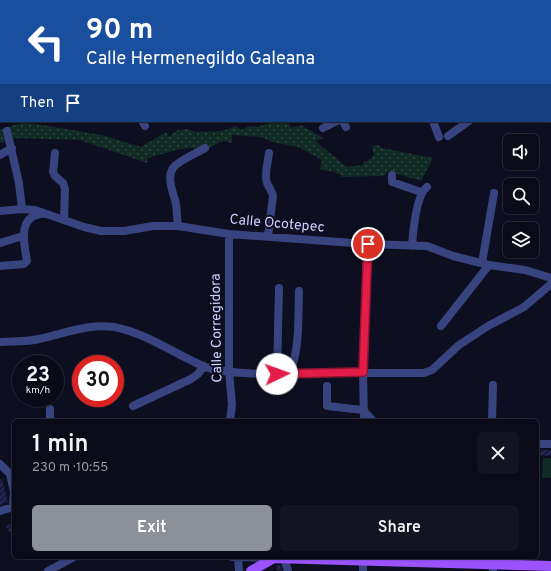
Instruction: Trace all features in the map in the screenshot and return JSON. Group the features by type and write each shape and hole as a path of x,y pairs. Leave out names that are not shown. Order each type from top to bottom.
{"main road":[{"path":"251,571 277,559"},
{"path":"363,559 493,564 547,568"}],"street":[{"path":"323,128 335,122"},
{"path":"433,122 439,137"},
{"path":"448,136 468,122"},
{"path":"7,131 19,183 22,209"},
{"path":"0,155 12,148"},
{"path":"178,226 176,204 171,182 173,168 178,163 205,148"},
{"path":"55,153 54,176 63,183 66,189 64,220"},
{"path":"268,236 273,196 267,183 266,176 269,153"},
{"path":"392,175 392,182 424,189 415,219 412,246"},
{"path":"441,326 485,264 494,192"},
{"name":"Calle Ocotepec","path":"0,211 22,209 35,210 84,227 102,231 124,231 153,226 178,226 229,234 368,244 427,246 453,256 485,264 525,270 551,278"},
{"path":"0,266 24,264 26,262 23,236 27,222 32,217 44,213"},
{"name":"Calle Corregidora","path":"229,234 229,371 232,405 230,419"},
{"path":"0,243 23,236"},
{"path":"364,419 363,372 368,244"},
{"path":"0,342 38,340 85,327 114,327 136,334 204,366 229,371 277,374 363,372 416,374 432,370 459,345 488,326 524,307 551,284"},
{"path":"277,374 279,288"},
{"path":"290,373 296,347 299,291"},
{"path":"133,406 191,379 198,374 204,366"},
{"path":"492,419 493,385"},
{"path":"327,386 327,406 363,410 371,419"},
{"path":"50,410 50,419"},
{"path":"539,444 551,444"},
{"path":"0,464 10,474 12,483"},
{"path":"0,512 12,507"},
{"path":"48,571 70,559"},
{"path":"238,559 239,571"},
{"path":"280,559 288,571"},
{"path":"363,559 363,571"}],"green space":[{"path":"24,122 102,135 141,147 166,132 169,137 177,130 188,129 196,132 222,131 236,126 241,130 249,126 258,127 271,122 288,122 291,128 301,125 323,138 315,141 347,167 363,165 364,161 372,159 371,158 374,155 372,146 379,145 382,148 433,158 421,181 388,171 385,175 381,176 342,177 341,175 332,171 320,169 322,160 298,147 272,142 261,137 232,135 232,143 223,141 203,150 189,148 176,150 148,158 147,163 80,140 14,138 0,143 0,130"},
{"path":"543,458 551,458 551,478 542,478"}],"building":[{"path":"539,450 551,450 551,456 539,455"},
{"path":"2,479 8,502 0,505 0,480"},
{"path":"12,522 12,535 6,527"},
{"path":"275,565 280,565 282,571 278,571"}],"route":[{"path":"277,374 294,372 363,372 368,244"}]}
